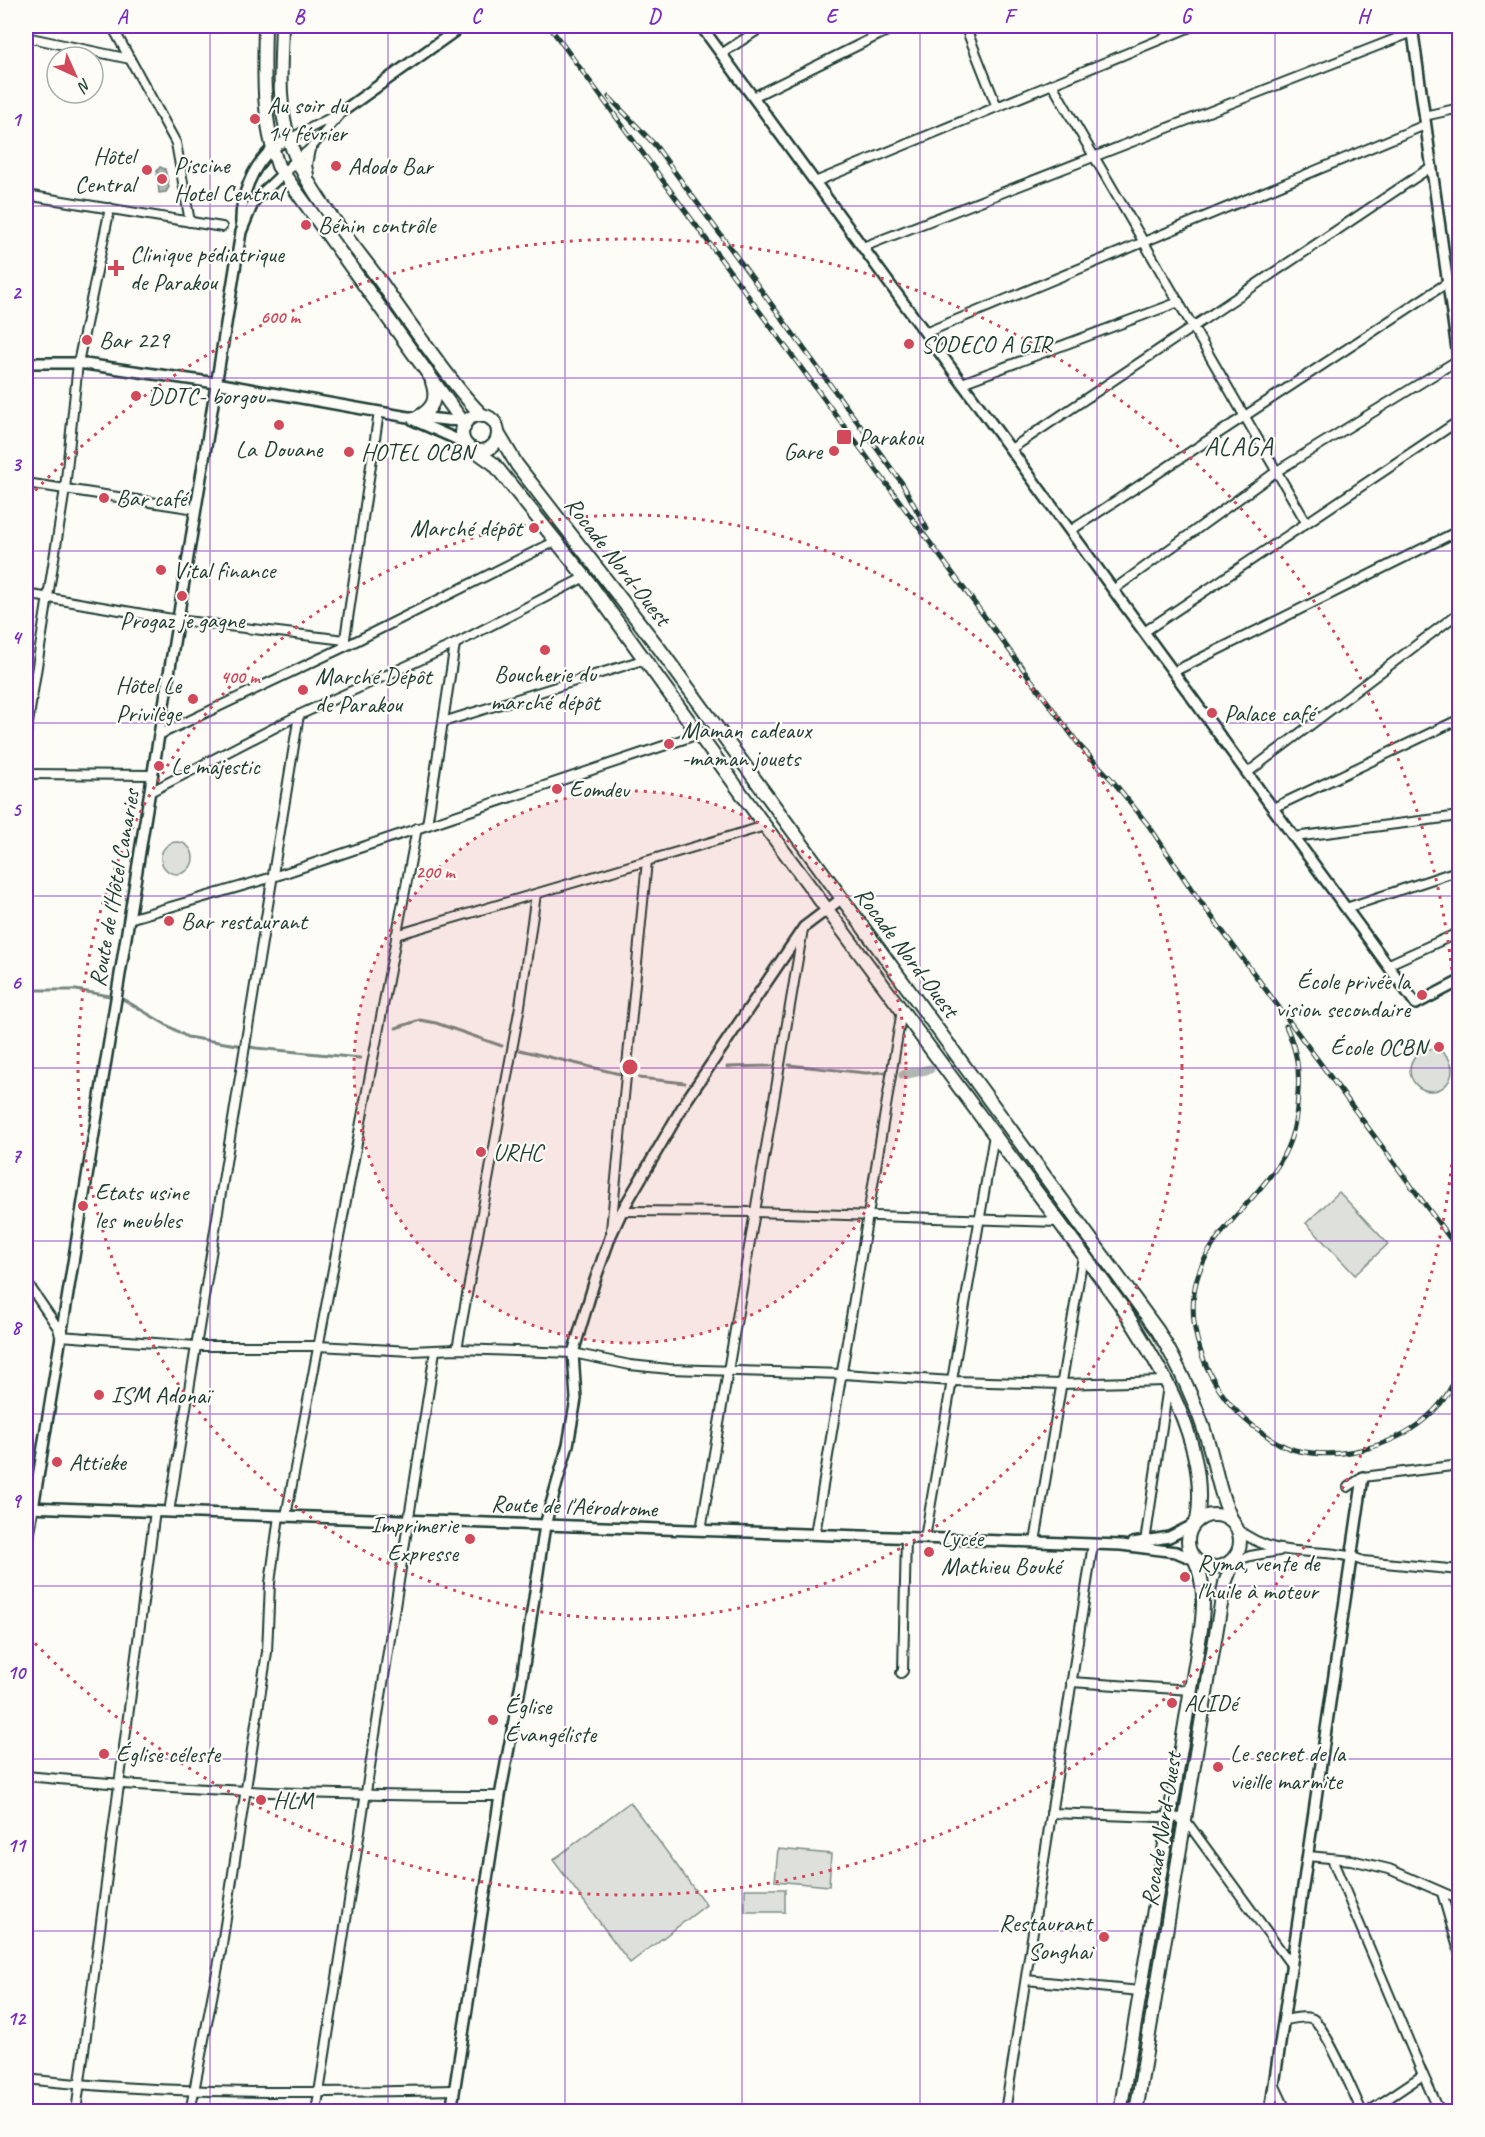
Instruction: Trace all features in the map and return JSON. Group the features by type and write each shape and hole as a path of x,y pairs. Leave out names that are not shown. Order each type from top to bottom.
{"main road":[{"path":"265,26 266,112 272,149 282,173 465,423 469,446 483,451 492,446 498,433 495,424 473,407 444,370 310,183 297,160 282,111 280,81 282,26"},
{"path":"413,417 430,410 435,400 435,389 431,378"},
{"path":"465,423 478,416 483,416"},
{"name":"Rocade Nord-Ouest","path":"498,433 517,465 659,648 1158,1331 1191,1395 1222,1497 1235,1526"},
{"name":"Rocade Nord-Ouest","path":"469,446 494,464 585,578 765,826 1120,1304 1150,1352 1185,1427 1197,1467 1200,1490 1195,1523"},
{"path":"1213,1515 1223,1516 1235,1526 1240,1545 1233,1560 1211,1568 1195,1560 1189,1551 1187,1540 1195,1523 1213,1515"},
{"name":"Rocade Nord-Ouest","path":"1120,2112 1204,1601 1203,1581 1195,1560"},
{"name":"Rocade Nord-Ouest","path":"1136,2112 1220,1610 1225,1583 1233,1560"}],"street":[{"path":"112,26 176,142 190,222"},
{"path":"289,139 343,111 462,26"},
{"path":"701,26 1416,1004 1460,981"},
{"path":"721,54 764,26"},
{"path":"753,97 897,26"},
{"path":"965,26 997,107"},
{"path":"815,182 1193,26"},
{"path":"863,247 1095,157 1412,29 1460,371"},
{"path":"26,38 130,60"},
{"path":"1052,84 1306,522"},
{"path":"925,333 1144,242 1425,120 1460,108"},
{"path":"297,160 310,149 343,111"},
{"name":"Route de l'Hôtel Canaries","path":"26,1551 29,1507 60,1336 112,1009 118,988 241,232 240,213 248,184 261,163 272,149 289,139"},
{"path":"310,149 307,165 310,183"},
{"name":"Route de l'Hôtel Canaries","path":"241,232 254,201 297,160"},
{"path":"1011,449 1431,167"},
{"path":"26,195 222,227"},
{"path":"26,736 65,489 78,363 110,208"},
{"path":"1070,531 1448,283"},
{"path":"962,383 1179,302"},
{"path":"1113,590 1277,471 1458,360"},
{"path":"26,363 78,363 216,383 379,412 465,423"},
{"path":"344,643 379,412"},
{"path":"413,417 469,446"},
{"path":"1144,632 1460,420"},
{"path":"26,483 196,509"},
{"path":"1173,672 1460,530"},
{"path":"159,735 556,541"},
{"path":"150,792 299,715 455,644 585,578"},
{"path":"26,594 178,620 344,643"},
{"path":"1247,773 1460,612"},
{"path":"426,825 455,644"},
{"path":"443,722 646,659"},
{"path":"169,1512 299,715"},
{"path":"1273,808 1460,720"},
{"path":"129,919 273,877 699,734"},
{"path":"26,774 152,775"},
{"path":"1294,837 1460,816"},
{"path":"396,935 765,826"},
{"path":"190,2112 221,1952 246,1792 267,1652 270,1583 318,1346 417,828"},
{"path":"611,1235 647,861"},
{"path":"1346,908 1460,870"},
{"path":"458,1349 520,1006 536,894"},
{"path":"451,2112 545,1525 568,1444 576,1399 573,1353 594,1283 622,1211 686,1101 804,927 841,899"},
{"path":"701,1530 730,1371 804,927"},
{"path":"1387,965 1460,932"},
{"path":"815,1534 902,1010"},
{"path":"925,1538 994,1135"},
{"path":"622,1211 755,1212 1058,1222"},
{"path":"1035,1542 1083,1256"},
{"path":"26,1281 58,1328 60,1336 196,1346 318,1346 573,1353 630,1365 953,1381 1062,1384 1166,1383 1145,1542"},
{"path":"316,2112 435,1351"},
{"path":"1348,1487 1363,1477 1460,1466"},
{"path":"1270,2112 1363,1477"},
{"name":"Route de l'Aérodrome","path":"29,1507 1121,1545 1176,1552 1195,1560"},
{"path":"76,2112 155,1511"},
{"name":"Route de l'Aérodrome","path":"1121,1545 1169,1538 1195,1523"},
{"path":"1235,1526 1249,1539 1281,1551"},
{"path":"901,1673 903,1671 906,1538"},
{"path":"1005,2112 1093,1544"},
{"path":"1233,1560 1281,1551 1350,1556 1363,1561 1460,1570"},
{"path":"1071,1682 1191,1690"},
{"path":"26,1776 120,1785 246,1792 365,1796 500,1796"},
{"path":"1051,1813 1184,1818 1292,1966"},
{"path":"1308,1856 1351,1860 1389,1869 1460,1900"},
{"path":"1332,1859 1440,2112"},
{"path":"1442,1893 1460,1955"},
{"path":"1026,1980 1140,1991"},
{"path":"1284,2020 1308,2017 1316,2022 1339,2061 1362,2112"},
{"path":"1368,2112 1423,2075"},
{"path":"26,2079 80,2085 194,2091 320,2093 454,2090"},
{"path":"1275,2086 1287,2112"}],"shaded area":[{"path":"177,842 189,846 193,858 189,870 177,874 165,870 161,858 165,846"},
{"path":"1431,1049 1439,1050 1446,1055 1451,1062 1451,1078 1446,1085 1439,1090 1431,1091 1423,1090 1416,1085 1411,1078 1410,1070 1411,1062 1416,1055 1423,1050"},
{"path":"1339,1192 1388,1244 1355,1275 1306,1223"},
{"path":"630,1802 706,1905 630,1963 553,1860"},
{"path":"778,1849 831,1854 829,1886 775,1881"},
{"path":"745,1889 785,1889 785,1912 745,1912"}],"water":[{"name":"Piscine Hotel Central","path":"160,167 165,169 169,187 166,192 159,193 157,171"}],"waterway":[{"path":"26,990 76,990 121,998 187,1037 256,1048 360,1058"},
{"path":"396,1028 420,1020 436,1023 502,1046"},
{"path":"520,1050 624,1075"},
{"path":"789,1065 866,1073 887,1072"},
{"path":"727,1067 772,1066"},
{"path":"903,1075 930,1069"},
{"path":"639,1078 685,1083"}],"railway":[{"path":"549,26 1080,746 1112,780 1149,826 1192,890 1452,1241 1460,1257"},
{"path":"609,97 655,145 902,483 927,529"},
{"path":"1286,1026 1298,1067 1297,1112 1291,1139 1267,1181 1216,1240 1198,1274 1193,1313 1201,1353 1209,1372 1232,1406 1247,1421 1270,1438 1295,1450 1334,1454 1374,1446 1410,1430 1426,1418 1443,1400 1460,1369"}],"place":[{"name":"Au soir du 14 février","path":"255,119"},
{"name":"Adodo Bar","path":"336,166"},
{"name":"Hôtel Central","path":"147,170"},
{"name":"Piscine Hotel Central","path":"162,179"},
{"name":"Bénin contrôle","path":"306,225"},
{"name":"Clinique pédiatrique de Parakou","path":"116,268"},
{"name":"Bar 229","path":"87,340"},
{"name":"SODECO A GIR","path":"909,344"},
{"name":"DDTC- borgou","path":"136,396"},
{"name":"La Douane","path":"279,425"},
{"name":"Parakou","path":"844,437"},
{"name":"Gare","path":"834,451"},
{"name":"HOTEL OCBN","path":"349,452"},
{"name":"Bar café","path":"104,498"},
{"name":"Marché dépôt","path":"534,528"},
{"name":"Vital finance","path":"161,570"},
{"name":"Progaz je gagne","path":"182,596"},
{"name":"Boucherie du marché dépôt","path":"545,650"},
{"name":"Marché Dépôt de Parakou","path":"303,690"},
{"name":"Hôtel Le Privilège","path":"193,699"},
{"name":"Palace café","path":"1212,713"},
{"name":"Maman cadeaux -maman jouets","path":"669,744"},
{"name":"Le majestic","path":"159,766"},
{"name":"Eomdev","path":"557,789"},
{"name":"Bar restaurant","path":"169,921"},
{"name":"École privée la vision secondaire","path":"1422,995"},
{"name":"École OCBN","path":"1439,1047"},
{"name":"URHC","path":"481,1152"},
{"name":"Etats usine les meubles","path":"83,1206"},
{"name":"ISM Adonaï","path":"99,1395"},
{"name":"Attieke","path":"57,1462"},
{"name":"Imprimerie Expresse","path":"470,1539"},
{"name":"Lycée Mathieu Bouké","path":"929,1552"},
{"name":"Ryma, vente de l'huile à moteur","path":"1185,1577"},
{"name":"ALIDé","path":"1172,1703"},
{"name":"Église Évangéliste","path":"493,1720"},
{"name":"Église céleste","path":"104,1754"},
{"name":"Le secret de la vieille marmite","path":"1218,1767"},
{"name":"HLM","path":"261,1800"},
{"name":"Restaurant Songhai","path":"1104,1937"}],"district":[{"name":"ALAGA","path":"1239,446"}]}
